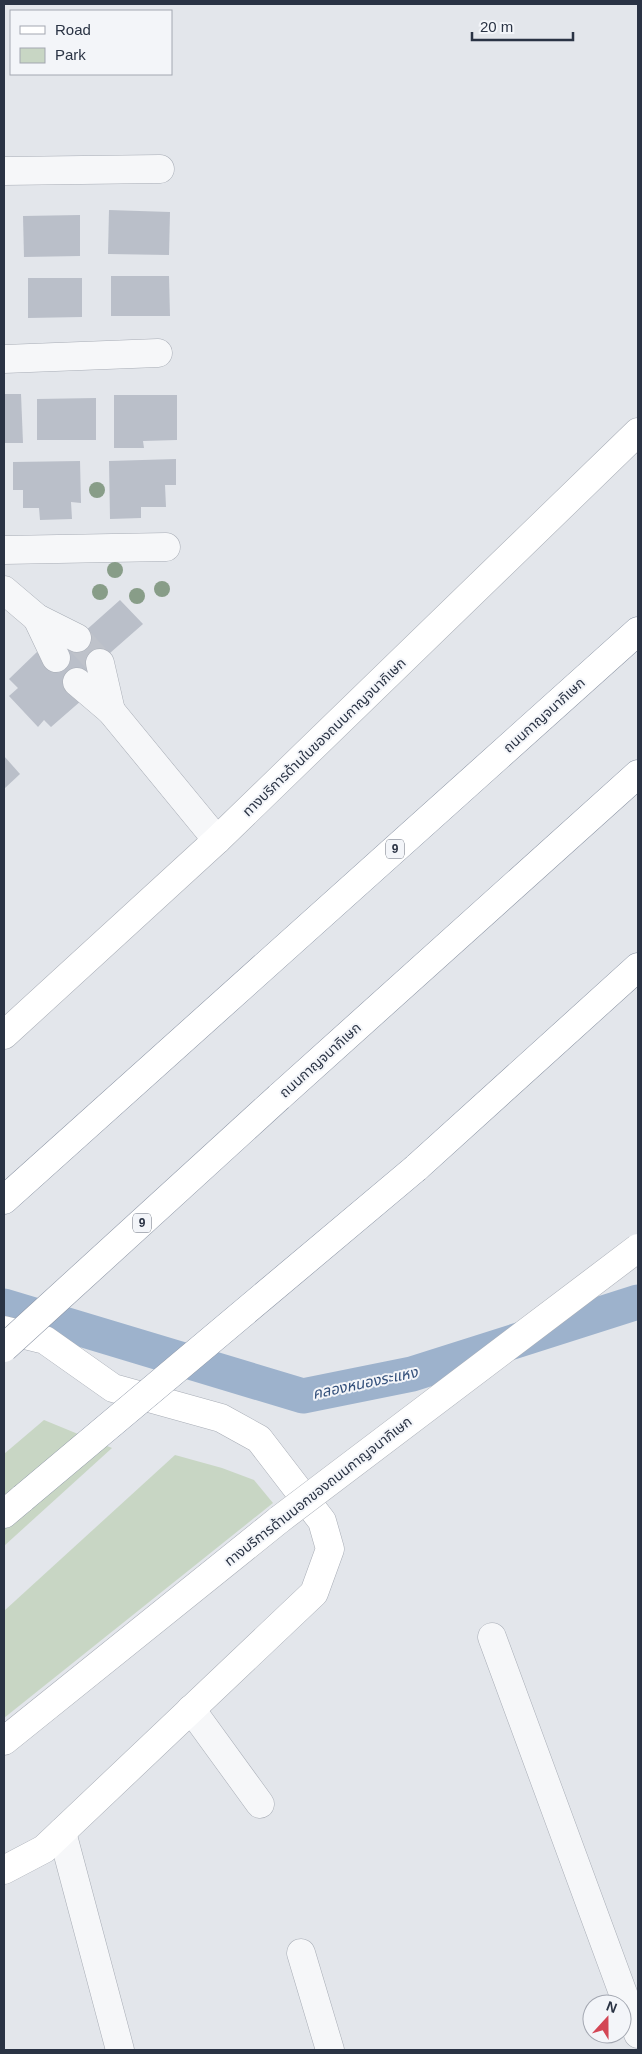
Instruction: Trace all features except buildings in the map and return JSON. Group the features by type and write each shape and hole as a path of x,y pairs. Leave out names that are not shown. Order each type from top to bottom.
{"main road":[{"name":"ทางบริการด้านในของถนนกาญจนาภิเษก","path":"4,1035 217,840 638,432"},
{"name":"ถนนกาญจนาภิเษก","path":"4,1200 638,631"},
{"name":"ถนนกาญจนาภิเษก","path":"4,1348 279,1097 638,774"},
{"path":"13,1506 416,1168 638,967"},
{"name":"ทางบริการด้านนอกของถนนกาญจนาภิเษก","path":"4,1741 280,1518 638,1248"},
{"path":"4,1330 45,1340 113,1388 221,1418 259,1439 322,1521 330,1549 314,1593 44,1849 4,1870"}],"street":[{"path":"4,171 160,169"},
{"path":"4,359 158,353"},
{"path":"4,550 166,547"},
{"path":"4,590 37,618 76,638"},
{"path":"37,618 56,658"},
{"path":"100,663 111,711"},
{"path":"77,682 111,711 217,840"},
{"path":"492,1637 638,2034"},
{"path":"191,1709 260,1804"},
{"path":"62,1832 120,2050"},
{"path":"301,1953 330,2050"}],"green space":[{"path":"44,1420 112,1448 4,1546 4,1454"},
{"path":"175,1455 222,1468 254,1480 273,1503 4,1718 4,1611"}],"waterway":[{"name":"คลองหนองระแหง","path":"4,1306 303,1396 412,1374 638,1302"}],"tunnel":[{"path":"77,638 100,663"}]}
